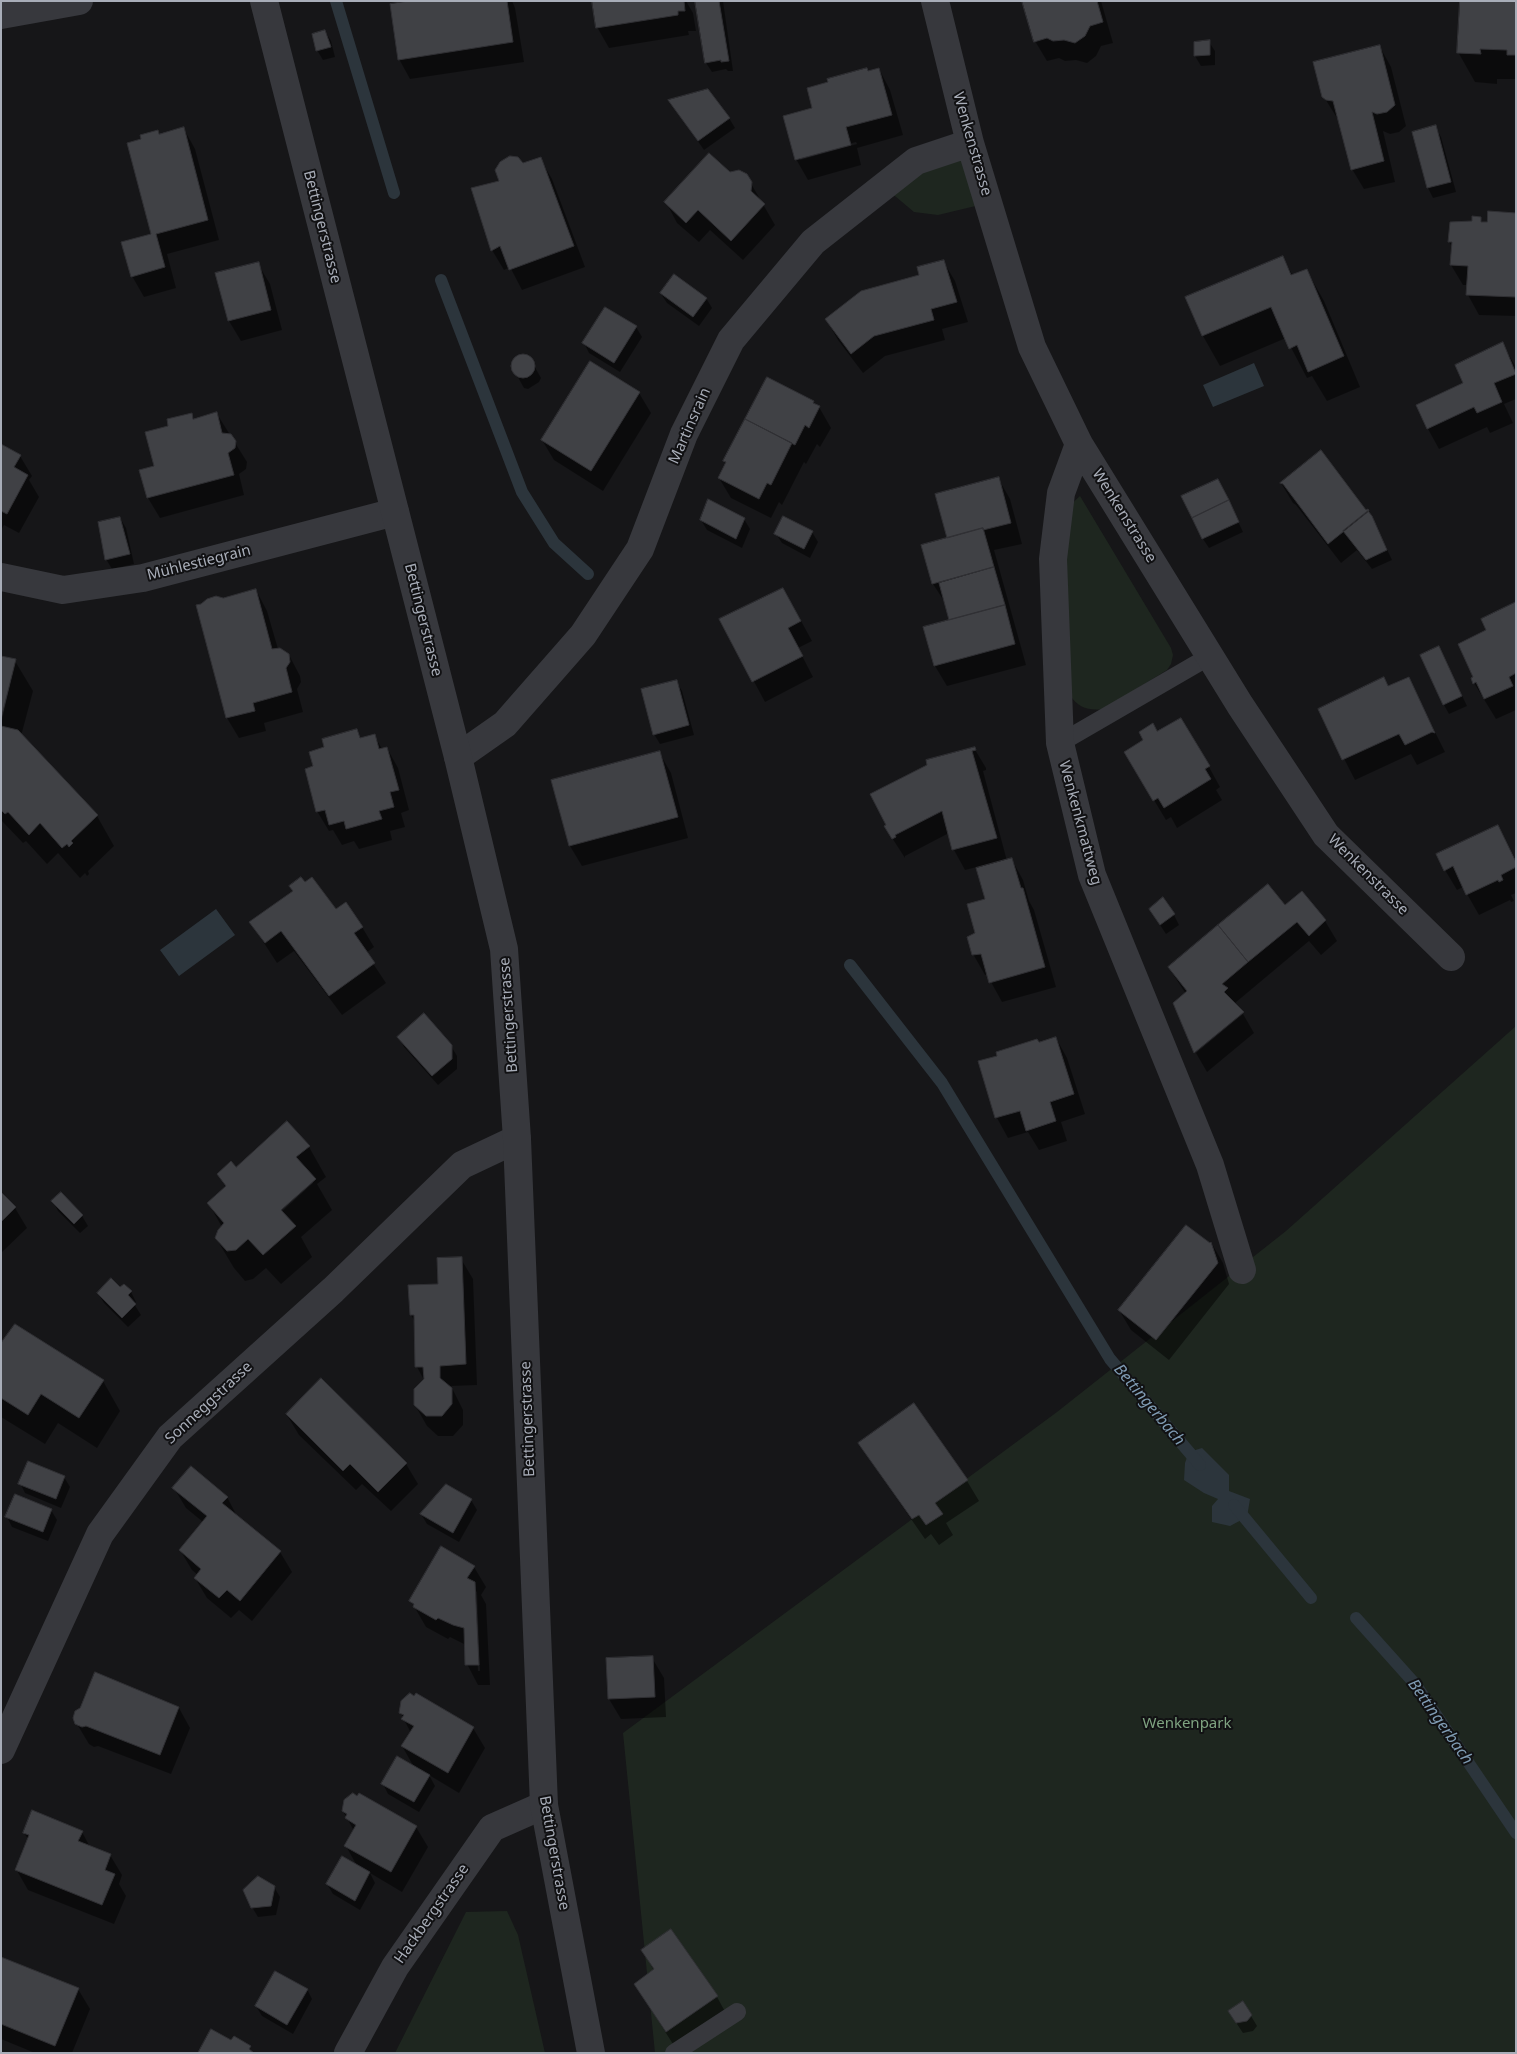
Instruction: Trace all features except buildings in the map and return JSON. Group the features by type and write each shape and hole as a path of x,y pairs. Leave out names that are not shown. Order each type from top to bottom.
{"street":[{"path":"1,15 78,1"},
{"name":"Bettingerstrasse","path":"264,1 458,757 504,949 516,1139 544,1804 590,2053"},
{"name":"Wenkenstrasse","path":"935,1 970,143 1032,348 1079,444 1240,705 1326,835 1451,957"},
{"name":"Martinsrain","path":"458,757 505,724 582,635 640,549 684,434 731,340 750,317 813,242 875,192 916,161 970,143"},
{"name":"Wenkenkmattweg","path":"1079,444 1060,494 1054,559 1060,743 1092,875 1210,1165 1242,1270"},
{"name":"Mühlestiegrain","path":"1,577 63,590 143,578 395,512"},
{"name":"Sonneggstrasse","path":"1,1750 100,1534 170,1437 333,1290 462,1164 516,1139"},
{"name":"Hackbergstrasse","path":"348,2053 395,1967 492,1828 544,1804"}],"lane":[{"path":"1060,743 1210,656"},
{"path":"674,2053 738,2012"}],"green space":[{"path":"970,143 988,203 938,215 914,212 883,186"},
{"path":"1080,496 1171,648 1173,655 1167,670 1104,709 1084,708 1070,695 1063,601 1067,508"},
{"name":"Wenkenpark","path":"1516,1026 1516,2053 655,2053 623,1733 1057,1412 1286,1231"},
{"path":"507,1911 518,1935 545,2053 395,2053 466,1912"}],"shaded area":[{"path":"1254,363 1264,386 1213,407 1203,385"},
{"path":"216,909 235,935 179,976 160,950"},
{"path":"1202,1448 1229,1475 1229,1491 1250,1499 1247,1517 1230,1526 1212,1522 1212,1506 1218,1499 1204,1493 1184,1480 1185,1463 1189,1452"}],"waterway":[{"path":"336,1 394,193"},
{"path":"441,280 522,492 554,543 588,574"},
{"name":"Bettingerbach","path":"850,965 942,1083 1110,1359 1200,1465"},
{"name":"Bettingerbach","path":"1234,1505 1311,1598"},
{"name":"Bettingerbach","path":"1356,1618 1416,1685 1516,1833"}]}
